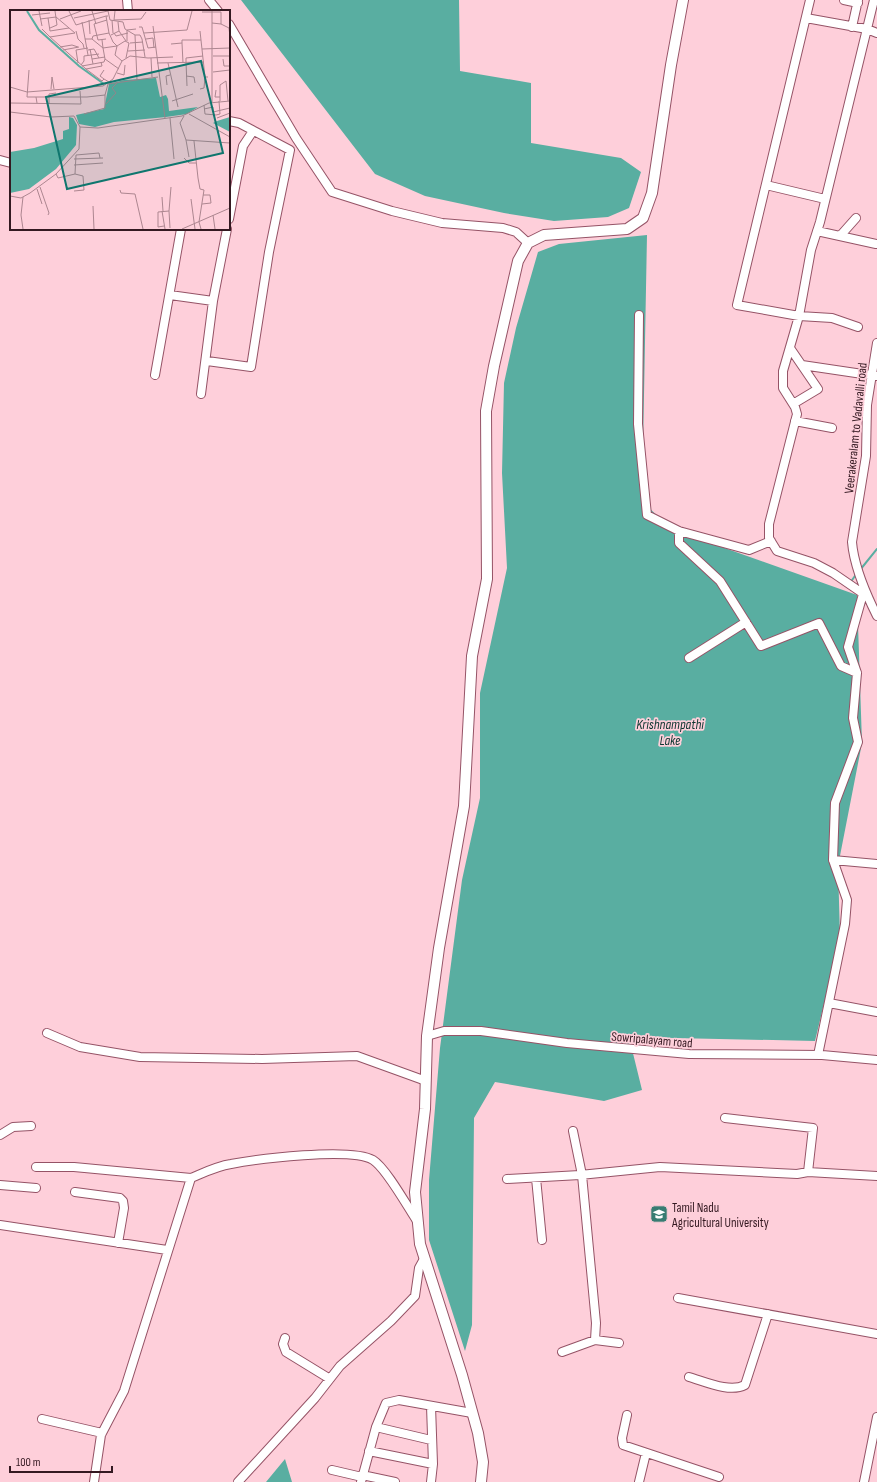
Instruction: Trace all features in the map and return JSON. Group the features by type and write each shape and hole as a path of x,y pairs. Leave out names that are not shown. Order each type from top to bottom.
{"main road":[{"path":"481,1482 483,1462 472,1413 462,1375 424,1260 417,1221 415,1192 425,1109 427,1036 439,948 464,806 472,656 487,579 486,411 494,366 518,261 528,243 544,236 627,229 643,218 652,193 670,65 683,0"}],"street":[{"path":"127,0 128,10"},
{"path":"209,0 217,10"},
{"path":"810,0 737,305 799,316 832,318 858,327"},
{"path":"844,0 858,1 852,26"},
{"path":"818,1055 843,943 847,900 833,860 835,803 858,742 853,718 857,673 848,647 863,594 814,562 777,551 771,541 769,524 797,414 793,404 783,388 783,371 799,316 806,271 874,0"},
{"path":"806,18 867,29 877,34"},
{"path":"230,25 235,30 296,138 332,192 392,211 442,223 503,228 516,232 528,243"},
{"path":"230,121 239,123 290,150"},
{"path":"230,214 243,146 253,131"},
{"path":"207,361 251,367 269,252 290,150 296,138"},
{"path":"0,160 10,163"},
{"path":"766,185 824,199"},
{"path":"840,236 856,218"},
{"path":"155,375 181,230"},
{"path":"201,394 207,361 213,301 227,230"},
{"path":"817,231 876,244"},
{"path":"170,295 213,301"},
{"path":"639,316 638,424 647,515 679,532 749,550 771,541"},
{"name":"Veerakeralam to Vadavalli road","path":"877,343 874,376 867,405 866,456 852,542 856,562 863,582 863,594 875,605 877,616"},
{"path":"790,348 818,389 793,404"},
{"path":"802,365 874,376"},
{"path":"795,421 832,428"},
{"path":"679,532 679,542 720,581 761,646 819,623 841,666 857,673"},
{"path":"689,658 746,622"},
{"path":"833,860 877,864"},
{"path":"829,1003 877,1012"},
{"name":"Sowripalayam road","path":"427,1036 444,1031 481,1031 567,1043 688,1054 818,1055 877,1060"},
{"path":"47,1032 80,1047 140,1057 262,1059 357,1056 426,1081"},
{"path":"725,1118 813,1128 808,1172"},
{"path":"0,1135 13,1127 31,1126"},
{"path":"574,1131 582,1175 596,1316 595,1340"},
{"path":"36,1167 74,1167 191,1178 230,1164 322,1154 358,1156 372,1159 382,1169 417,1221"},
{"path":"507,1180 582,1175 660,1167 797,1174 808,1172 877,1176"},
{"path":"94,1482 102,1433 124,1391 167,1250 191,1178"},
{"path":"536,1178 542,1240"},
{"path":"0,1185 36,1188"},
{"path":"75,1192 113,1196 123,1200 124,1208 118,1243"},
{"path":"0,1225 167,1250"},
{"path":"238,1482 284,1433 340,1366 391,1322 415,1296 419,1268 424,1260"},
{"path":"678,1298 877,1334"},
{"path":"689,1377 738,1389 745,1385 768,1314"},
{"path":"285,1338 283,1344 286,1352 330,1379"},
{"path":"562,1352 595,1340 619,1343"},
{"path":"362,1478 376,1427 386,1402 399,1400 472,1413"},
{"path":"430,1406 433,1464 431,1482"},
{"path":"627,1415 622,1438 624,1445 719,1477"},
{"path":"864,1482 877,1417"},
{"path":"42,1419 102,1433"},
{"path":"376,1427 431,1440"},
{"path":"370,1450 433,1464"},
{"path":"639,1482 646,1453"},
{"path":"332,1470 362,1478 395,1482"}],"water":[{"path":"241,0 459,0 460,71 531,83 531,143 621,158 641,172 629,208 608,217 554,221 504,213 425,196 375,174"},
{"name":"Krishnampathi Lake","path":"647,235 642,501 671,529 857,595 862,743 838,866 840,937 815,1041 629,1037 642,1090 604,1101 495,1082 474,1118 472,1325 465,1351 429,1240 429,1180 440,1048 462,880 480,798 480,693 507,568 502,473 504,383 516,328 538,252 559,244"},
{"path":"285,1459 292,1482 266,1482"}],"waterway":[{"path":"860,570 877,549"},
{"path":"850,583 857,573"}],"place":[{"name":"Tamil Nadu Agricultural University","path":"659,1214"}]}
